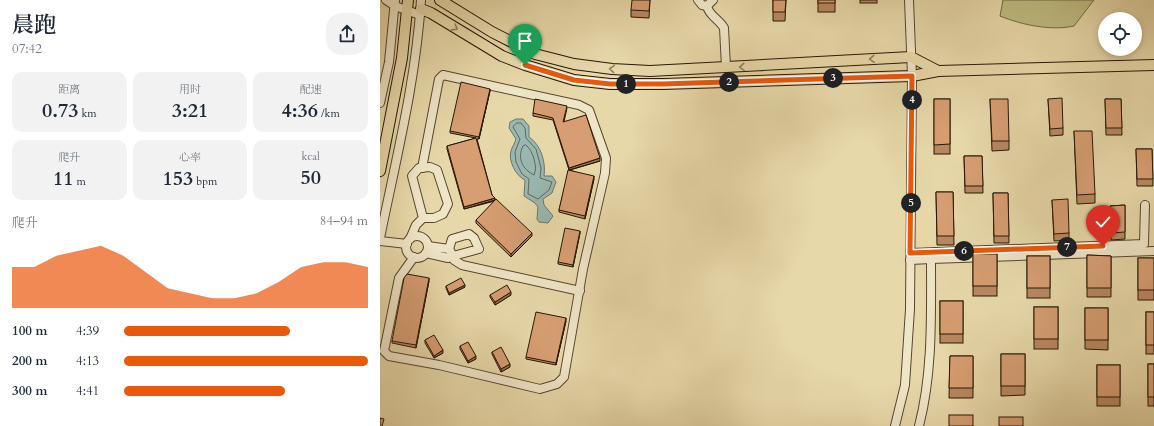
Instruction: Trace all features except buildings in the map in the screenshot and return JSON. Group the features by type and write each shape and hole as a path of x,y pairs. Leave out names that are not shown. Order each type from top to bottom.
{"main road":[{"path":"380,171 394,105 408,0"},
{"path":"440,0 492,32 535,54 574,64 650,71 911,57 938,71"},
{"path":"421,8 502,56 525,65 574,80 610,84 663,84 912,76 938,71 1154,66"}],"street":[{"path":"386,0 395,3 407,11 421,8 413,78 380,240 408,242 415,236 422,237 426,241 427,250 422,256 414,256 407,250 408,242 416,225 423,218 434,218 443,214 448,204 437,170 430,167 419,168 412,176 423,218"},
{"path":"698,0 702,5 710,3 709,13 722,24 724,28 726,67"},
{"path":"895,426 904,385 910,309 912,76 909,0"},
{"path":"380,103 389,62 395,3"},
{"path":"414,256 399,278 384,351 389,356 439,365 540,389 557,384 564,377 606,158 589,110 579,105 443,75 439,79 422,168"},
{"path":"910,256 1144,244 1145,205"},
{"path":"427,250 448,258 451,253 454,260 462,265 580,292"},
{"path":"910,256 931,259 1154,251"},
{"path":"919,426 927,386 931,331 931,259"}],"shaded area":[{"path":"1003,0 1094,0 1074,26 1056,28 1027,24 1000,16"}],"water":[{"path":"516,119 523,119 529,126 529,137 537,144 542,154 544,176 552,176 556,182 552,193 543,199 544,205 553,216 548,223 539,222 537,219 538,207 535,203 524,196 525,180 516,172 512,164 510,155 516,139 509,128 510,122"}],"route":[{"path":"525,65 574,80 610,84 663,84 912,76 910,253 1103,246"}]}
